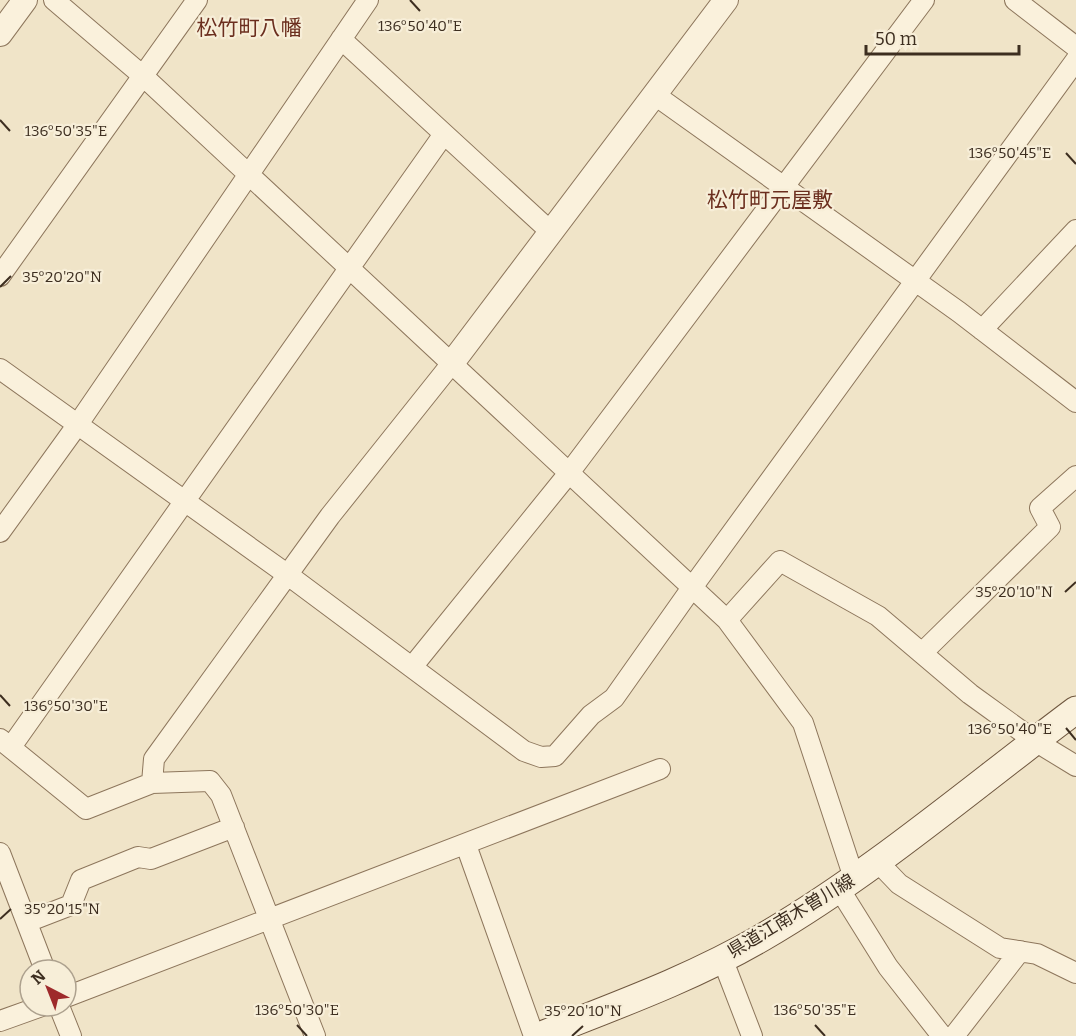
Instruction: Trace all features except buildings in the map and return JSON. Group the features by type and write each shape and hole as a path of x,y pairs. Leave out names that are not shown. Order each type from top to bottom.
{"main road":[{"name":"県道江南木曽川線","path":"539,1036 683,978 762,938 847,884 1076,710"}],"street":[{"path":"0,34 25,0"},
{"path":"54,0 142,76 727,620 803,723 847,884 888,967 942,1036"},
{"path":"0,276 197,0"},
{"path":"0,532 78,424 246,175 368,0"},
{"path":"152,783 154,759 330,516 452,363 726,0"},
{"path":"412,668 569,473 924,0"},
{"path":"1015,0 1076,46"},
{"path":"341,39 551,232"},
{"path":"0,369 288,575 524,751 541,757 555,756 591,715 614,699 691,588 1076,60"},
{"path":"655,95 982,330 1076,402"},
{"path":"315,1036 221,795 210,781 152,783 86,809 6,743 186,501 444,134"},
{"path":"982,330 1076,230"},
{"path":"923,652 1050,527 1040,508 1076,476"},
{"path":"727,620 780,561 878,616 970,693 1035,741 1076,766"},
{"path":"78,993 660,769"},
{"path":"27,922 71,905 81,880 138,857 151,859 234,827"},
{"path":"466,845 534,1036"},
{"path":"0,853 40,958"},
{"path":"876,860 899,884 1000,948 1037,954 1076,973"},
{"path":"954,1036 1020,951"},
{"path":"723,958 752,1036"},
{"path":"0,1021 18,1015"},
{"path":"64,1018 71,1036"}],"district":[{"name":"松竹町八幡","path":"249,28"},
{"name":"松竹町元屋敷","path":"770,200"}]}
